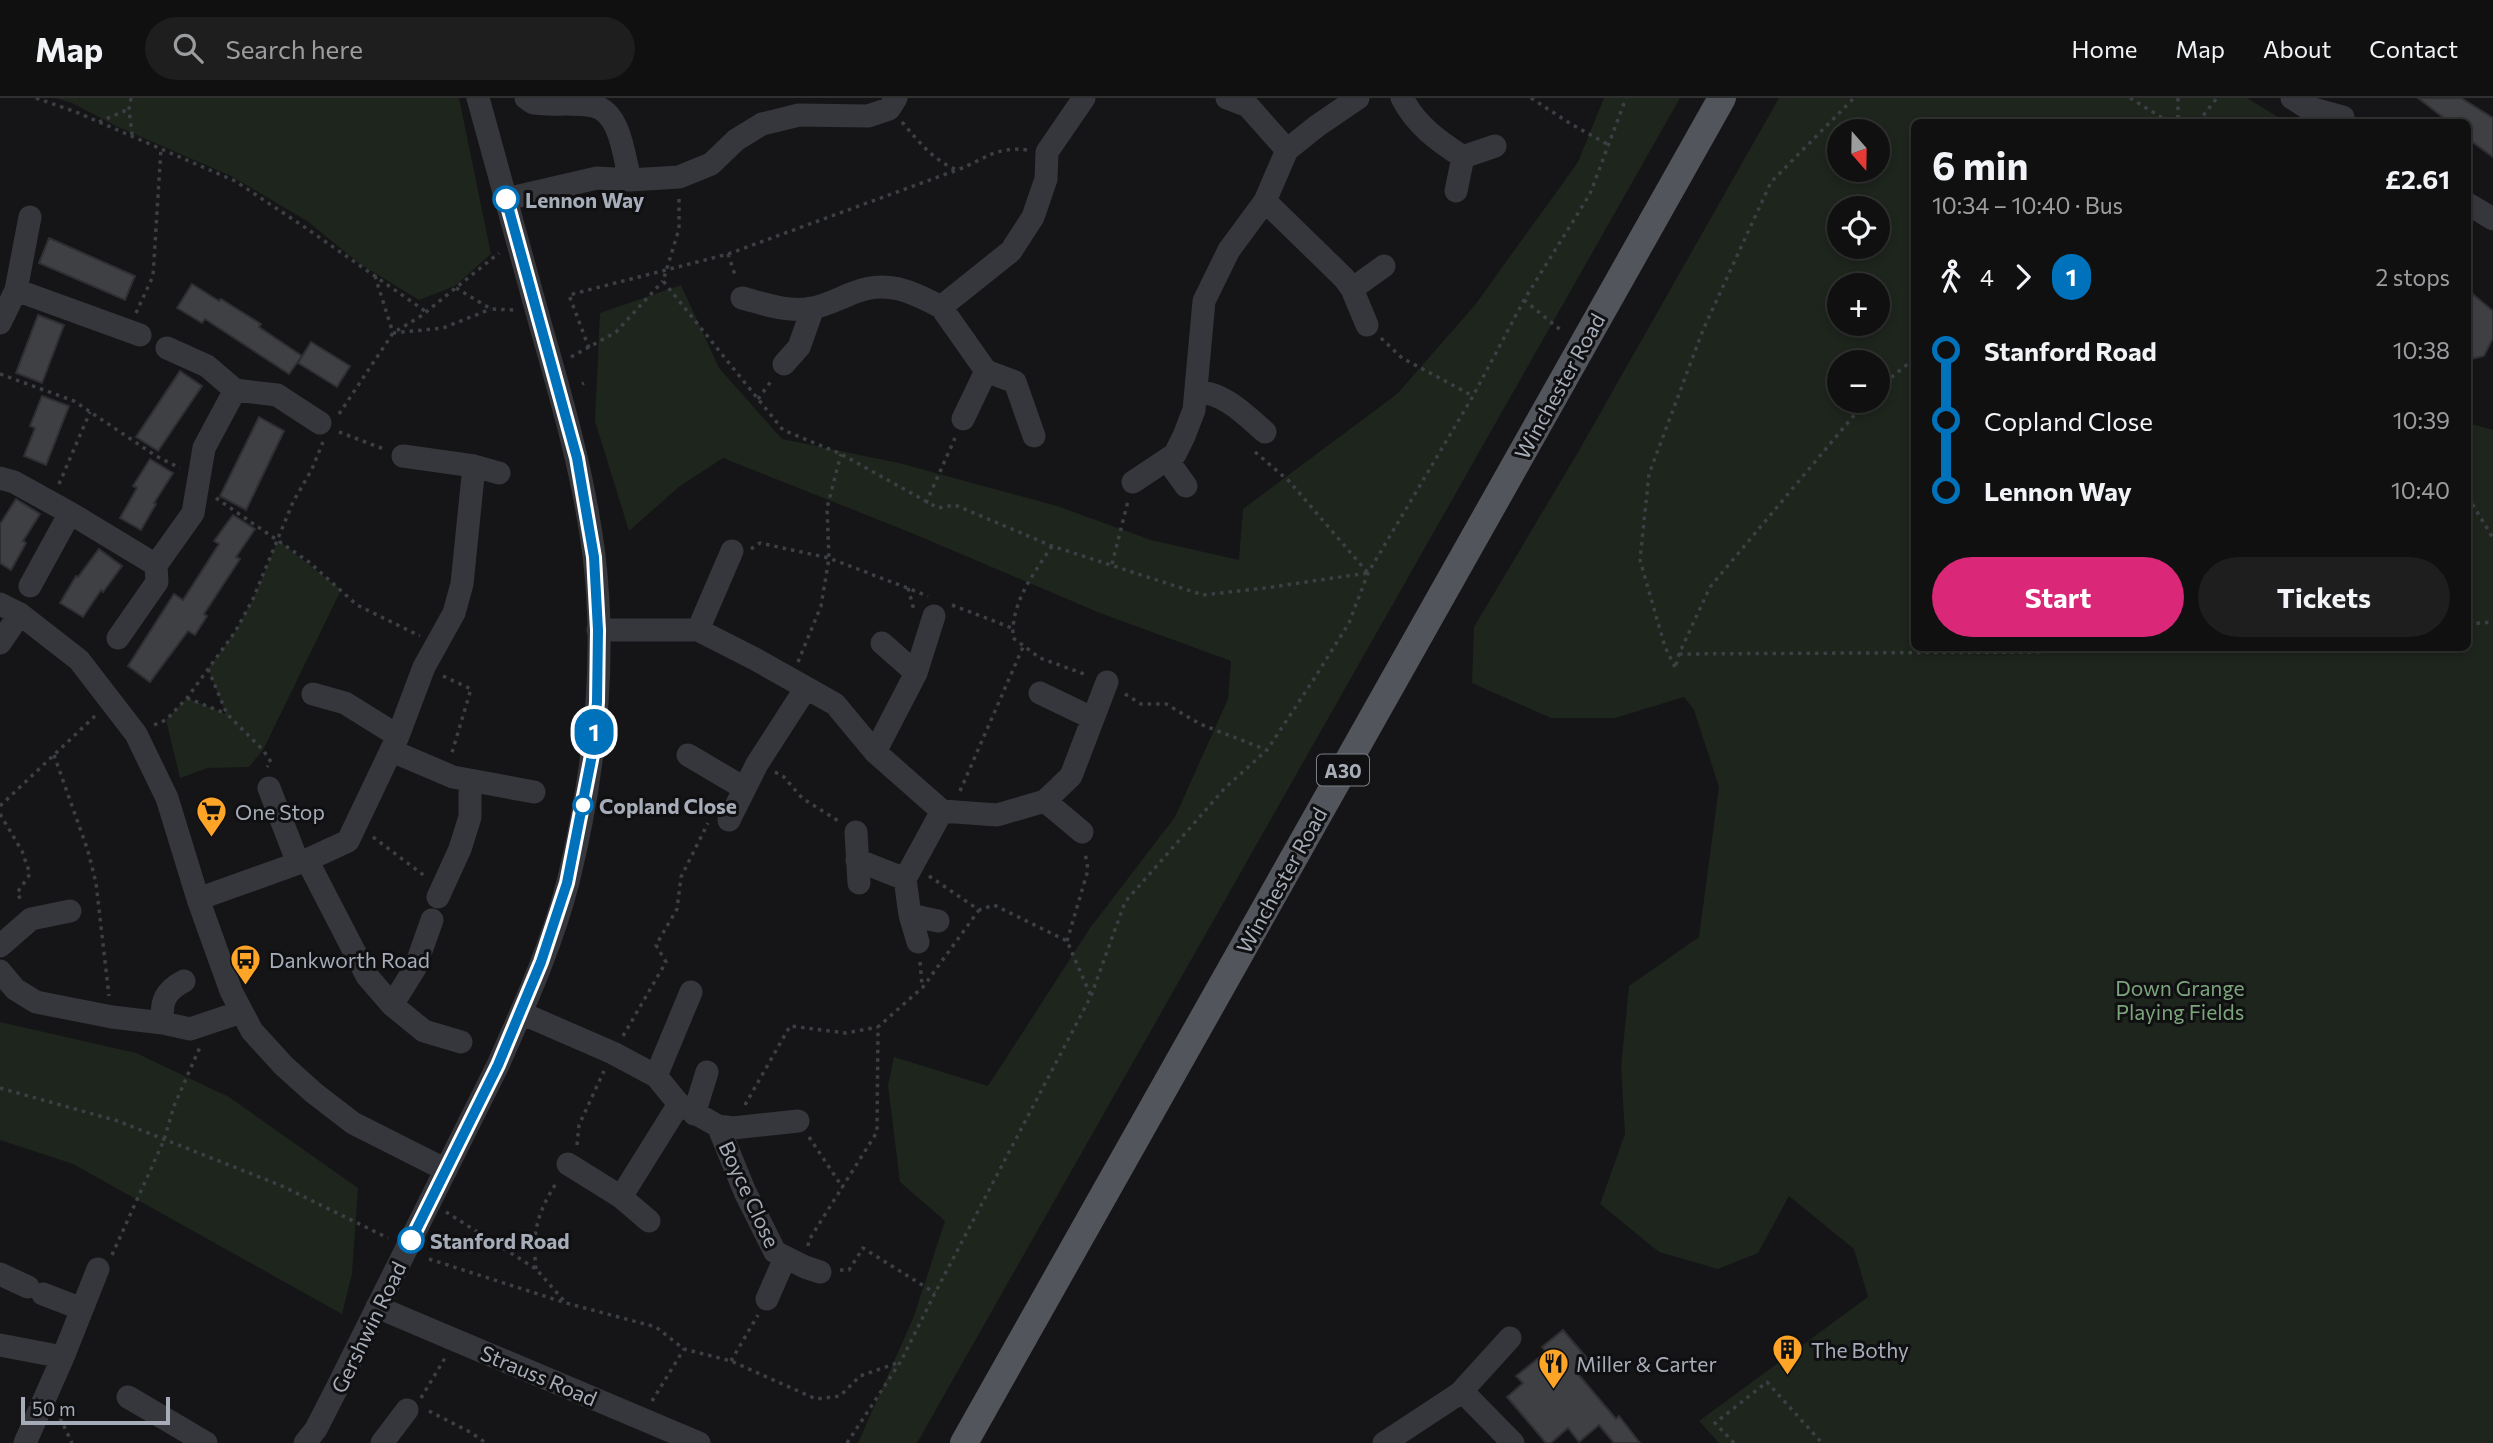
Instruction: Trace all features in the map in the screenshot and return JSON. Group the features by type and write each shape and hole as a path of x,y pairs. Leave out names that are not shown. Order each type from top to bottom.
{"main road":[{"name":"Winchester Road","path":"964,1443 1722,98"}],"street":[{"name":"Gershwin Road","path":"318,1438 377,1307 498,1065 541,962 567,883 592,755 597,702 598,630 594,557 577,458 478,98"},
{"path":"526,98 533,103 594,106 605,111 612,119 620,138 630,180"},
{"path":"940,307 1010,251 1033,217 1046,179 1047,152 1084,98"},
{"path":"1227,98 1248,106 1287,150"},
{"path":"1133,482 1175,454 1184,436 1194,410 1204,301 1229,250 1265,201 1287,150 1358,98"},
{"path":"2292,98 2306,107 2345,112"},
{"path":"506,199 597,178 630,180 679,177 711,164 736,140 762,124 834,107 868,116 892,103"},
{"path":"1406,106 1437,141 1463,157"},
{"path":"1463,157 1495,146"},
{"path":"1457,191 1463,157"},
{"path":"1265,201 1344,278 1352,289 1367,325"},
{"path":"2471,206 2493,219"},
{"path":"0,323 16,290 30,218"},
{"path":"1352,289 1384,266"},
{"path":"742,298 789,310 813,308 861,289 890,285 920,296 940,307 986,371 1015,382 1034,436"},
{"path":"16,290 134,333"},
{"path":"784,364 799,347 813,308"},
{"path":"167,348 207,366 235,390 277,395 324,426"},
{"path":"963,419 986,371"},
{"path":"118,638 156,582 156,565 193,513 204,448 235,390"},
{"path":"1196,391 1212,393 1226,400 1257,439"},
{"path":"402,456 474,466 499,474"},
{"path":"1168,460 1186,486"},
{"path":"198,899 348,841 395,743 424,667 454,613 462,584 474,466"},
{"path":"0,478 14,482 156,565"},
{"path":"30,586 60,508"},
{"path":"698,630 730,559"},
{"path":"875,752 916,673 938,606"},
{"path":"0,643 10,609 79,660 136,734 167,798 230,991 252,1031 284,1066 353,1123 446,1170"},
{"path":"598,630 698,630 835,704 875,752 946,811 997,815 1045,801 1071,776 1107,682"},
{"path":"882,643 916,673"},
{"path":"729,820 799,684"},
{"path":"1040,693 1092,718"},
{"path":"313,694 345,704 395,743 453,777 534,792"},
{"path":"688,755 744,788"},
{"path":"440,893 460,849 470,817 470,782"},
{"path":"269,788 302,861 367,976 392,1005 424,1031 461,1042"},
{"path":"1045,801 1082,832"},
{"path":"918,942 910,915 909,872 946,811"},
{"path":"856,832 859,883"},
{"path":"858,860 909,872"},
{"path":"0,946 31,919 69,911"},
{"path":"910,915 938,921"},
{"path":"392,1005 415,968 432,920"},
{"path":"1,973 15,989 36,1002 112,1017 190,1029 241,1012"},
{"path":"163,1023 162,1003 172,987 184,981"},
{"path":"656,1076 691,992"},
{"name":"Boyce Close","path":"520,1013 613,1053 656,1076 687,1109 725,1127 798,1121"},
{"path":"621,1197 687,1109 707,1073"},
{"name":"Boyce Close","path":"725,1127 745,1192 775,1252 803,1266 767,1299"},
{"path":"569,1164 621,1197 649,1221"},
{"path":"25,1443 105,1263"},
{"path":"0,1274 82,1310"},
{"name":"Strauss Road","path":"377,1307 699,1443"},
{"path":"1384,1443 1462,1391 1510,1338"},
{"path":"0,1345 63,1357"},
{"path":"1462,1391 1507,1441"},
{"path":"128,1398 206,1443"},
{"path":"382,1443 417,1409"}],"path":[{"path":"36,98 99,121 235,181 426,312"},
{"path":"131,98 129,109 132,135"},
{"path":"1531,98 1609,145"},
{"path":"847,1443 901,1361 934,1293 1091,996 1125,902 1225,788 1267,750 1349,623 1368,573 1473,396 1524,300 1590,194 1626,98"},
{"path":"1854,98 1771,181 1703,330 1649,474 1640,560 1665,648 1675,667 1678,654 1710,587 1856,413"},
{"path":"2130,98 2164,119"},
{"path":"2178,98 2179,119"},
{"path":"2200,119 2217,98"},
{"path":"892,103 923,147 942,163 957,170"},
{"path":"99,121 129,109"},
{"path":"134,333 153,276 161,148"},
{"path":"589,348 569,295 728,254 957,170 993,152 1011,148 1047,152"},
{"path":"942,163 942,175"},
{"path":"571,357 616,332 663,281 679,229 679,177"},
{"path":"136,734 166,720 187,698 235,632 253,600 293,502 312,469 324,426 393,333 426,312 495,255 504,251"},
{"path":"728,254 742,298"},
{"path":"375,276 393,333"},
{"path":"663,281 783,430 841,454 938,508 955,505 1052,547 1203,595 1368,573"},
{"path":"456,288 491,309"},
{"path":"1524,300 1580,347"},
{"path":"393,333 443,328 491,309 517,310"},
{"path":"1367,325 1402,358 1473,396"},
{"path":"1890,378 1911,361"},
{"path":"0,374 74,401 156,456 186,471 216,498 309,562 357,605 426,639 416,660 424,667 471,689 450,758"},
{"path":"60,508 90,412"},
{"path":"926,503 963,419"},
{"path":"324,426 402,456"},
{"path":"1257,439 1289,481 1368,573"},
{"path":"799,684 821,606 829,558 827,508 841,454"},
{"path":"1112,564 1133,482"},
{"path":"2471,503 2493,538"},
{"path":"730,559 760,543 829,558 938,606 1012,628"},
{"path":"1052,547 1017,605 1012,620 1013,638 1040,658 1107,682 1141,704 1166,704 1200,724 1267,750"},
{"path":"2471,624 2493,622"},
{"path":"946,811 1024,646"},
{"path":"1678,654 2050,651"},
{"path":"208,669 227,714 263,750 271,762 263,771 269,788"},
{"path":"187,698 227,714"},
{"path":"0,806 111,700"},
{"path":"54,755 88,851 96,883 109,996"},
{"path":"757,764 784,777 802,798 856,832"},
{"path":"0,814 22,851 30,874 17,893 31,919"},
{"path":"613,1053 666,962 656,945 677,909 681,877 709,821 729,820"},
{"path":"357,825 440,893"},
{"path":"1082,832 1088,870 1068,942 1091,996"},
{"path":"909,872 979,910"},
{"path":"725,1127 790,1026 846,1033 878,1027 923,988 979,910 994,905 1068,942"},
{"path":"878,1027 877,1132 809,1240 803,1266 849,1270 863,1248 934,1293"},
{"path":"105,1263 164,1140 174,1106 204,1038"},
{"path":"0,1088 118,1121 282,1186 388,1238"},
{"path":"798,1121 843,1188"},
{"path":"444,1211 536,1269 566,1303"},
{"path":"429,1259 566,1303 656,1327 684,1349 731,1361 816,1399 840,1396 860,1376 901,1361"},
{"path":"731,1361 767,1299"},
{"path":"651,1403 684,1349"},
{"path":"446,1357 417,1409 470,1432 486,1443"},
{"path":"1734,1443 1715,1423 1767,1382 1822,1443"},
{"path":"60,1419 72,1443"}],"green space":[{"path":"55,98 459,98 491,254 455,286 419,300 360,264 307,221 231,176 118,127 72,103"},
{"path":"1604,98 1680,98 917,1443 858,1443 914,1316 945,1221 900,1182 888,1085 894,1057 988,1086 1090,928 1175,817 1228,699 1231,661 1100,613 914,534 723,458 680,486 629,531 595,421 600,313 681,285 719,368 782,439 899,463 1057,506 1151,540 1239,560 1243,509 1397,394 1475,305 1578,162"},
{"name":"Down Grange Playing Fields","path":"1779,98 2247,98 2281,119 1911,119 1911,651 2471,651 2471,424 2493,430 2493,1443 1719,1443 1699,1421 1868,1297 1854,1249 1789,1196 1758,1253 1718,1269 1659,1252 1600,1204 1625,1134 1621,1067 1629,986 1699,937 1719,787 1694,710 1684,697 1615,718 1551,718 1472,683 1474,627 1577,454"},
{"path":"278,540 341,590 263,750 249,767 208,768 180,778 166,720 187,698 226,714 208,669 235,632 253,599"},
{"path":"0,1022 136,1053 229,1097 358,1188 352,1274 342,1314 73,1164 0,1140"}],"building":[{"path":"2418,98 2461,98 2493,118 2493,157 2471,141 2471,119 2445,119"},
{"path":"49,238 135,276 125,300 39,263"},
{"path":"192,284 261,324 259,327 302,356 289,374 205,319 202,323 177,308"},
{"path":"2471,293 2493,311 2493,338 2484,356 2471,359"},
{"path":"38,315 64,325 42,383 16,373"},
{"path":"311,342 350,366 337,387 298,363"},
{"path":"180,371 202,386 158,451 136,437"},
{"path":"42,396 69,406 46,465 24,456 35,428 30,426"},
{"path":"259,417 284,431 246,510 220,496"},
{"path":"150,459 173,473 141,530 120,518 137,488 133,486"},
{"path":"16,499 40,514 23,541 26,543 11,570 0,563 0,524"},
{"path":"233,515 255,529 236,557 240,559 204,614 207,616 195,635 188,631 150,682 128,666 174,594 183,600 219,544 214,541"},
{"path":"99,549 122,566 103,592 101,590 83,617 60,603 76,576 78,577"},
{"name":"Miller & Carter","path":"1563,1330 1592,1364 1579,1375 1616,1419 1619,1416 1640,1443 1614,1443 1599,1425 1579,1442 1568,1428 1551,1443 1546,1443 1507,1397 1523,1383 1516,1376 1546,1352 1542,1347"}],"bus line":[{"name":"1","path":"411,1240 498,1065 541,962 567,883 586,792 597,702 598,630 594,557 577,458 506,199"}],"place":[{"name":"Lennon Way","path":"506,199"},
{"name":"Copland Close","path":"583,805"},
{"name":"One Stop","path":"212,838"},
{"name":"Dankworth Road","path":"246,986"},
{"name":"Stanford Road","path":"411,1240"},
{"name":"The Bothy","path":"1788,1376"},
{"name":"Miller & Carter","path":"1553,1390"}]}
